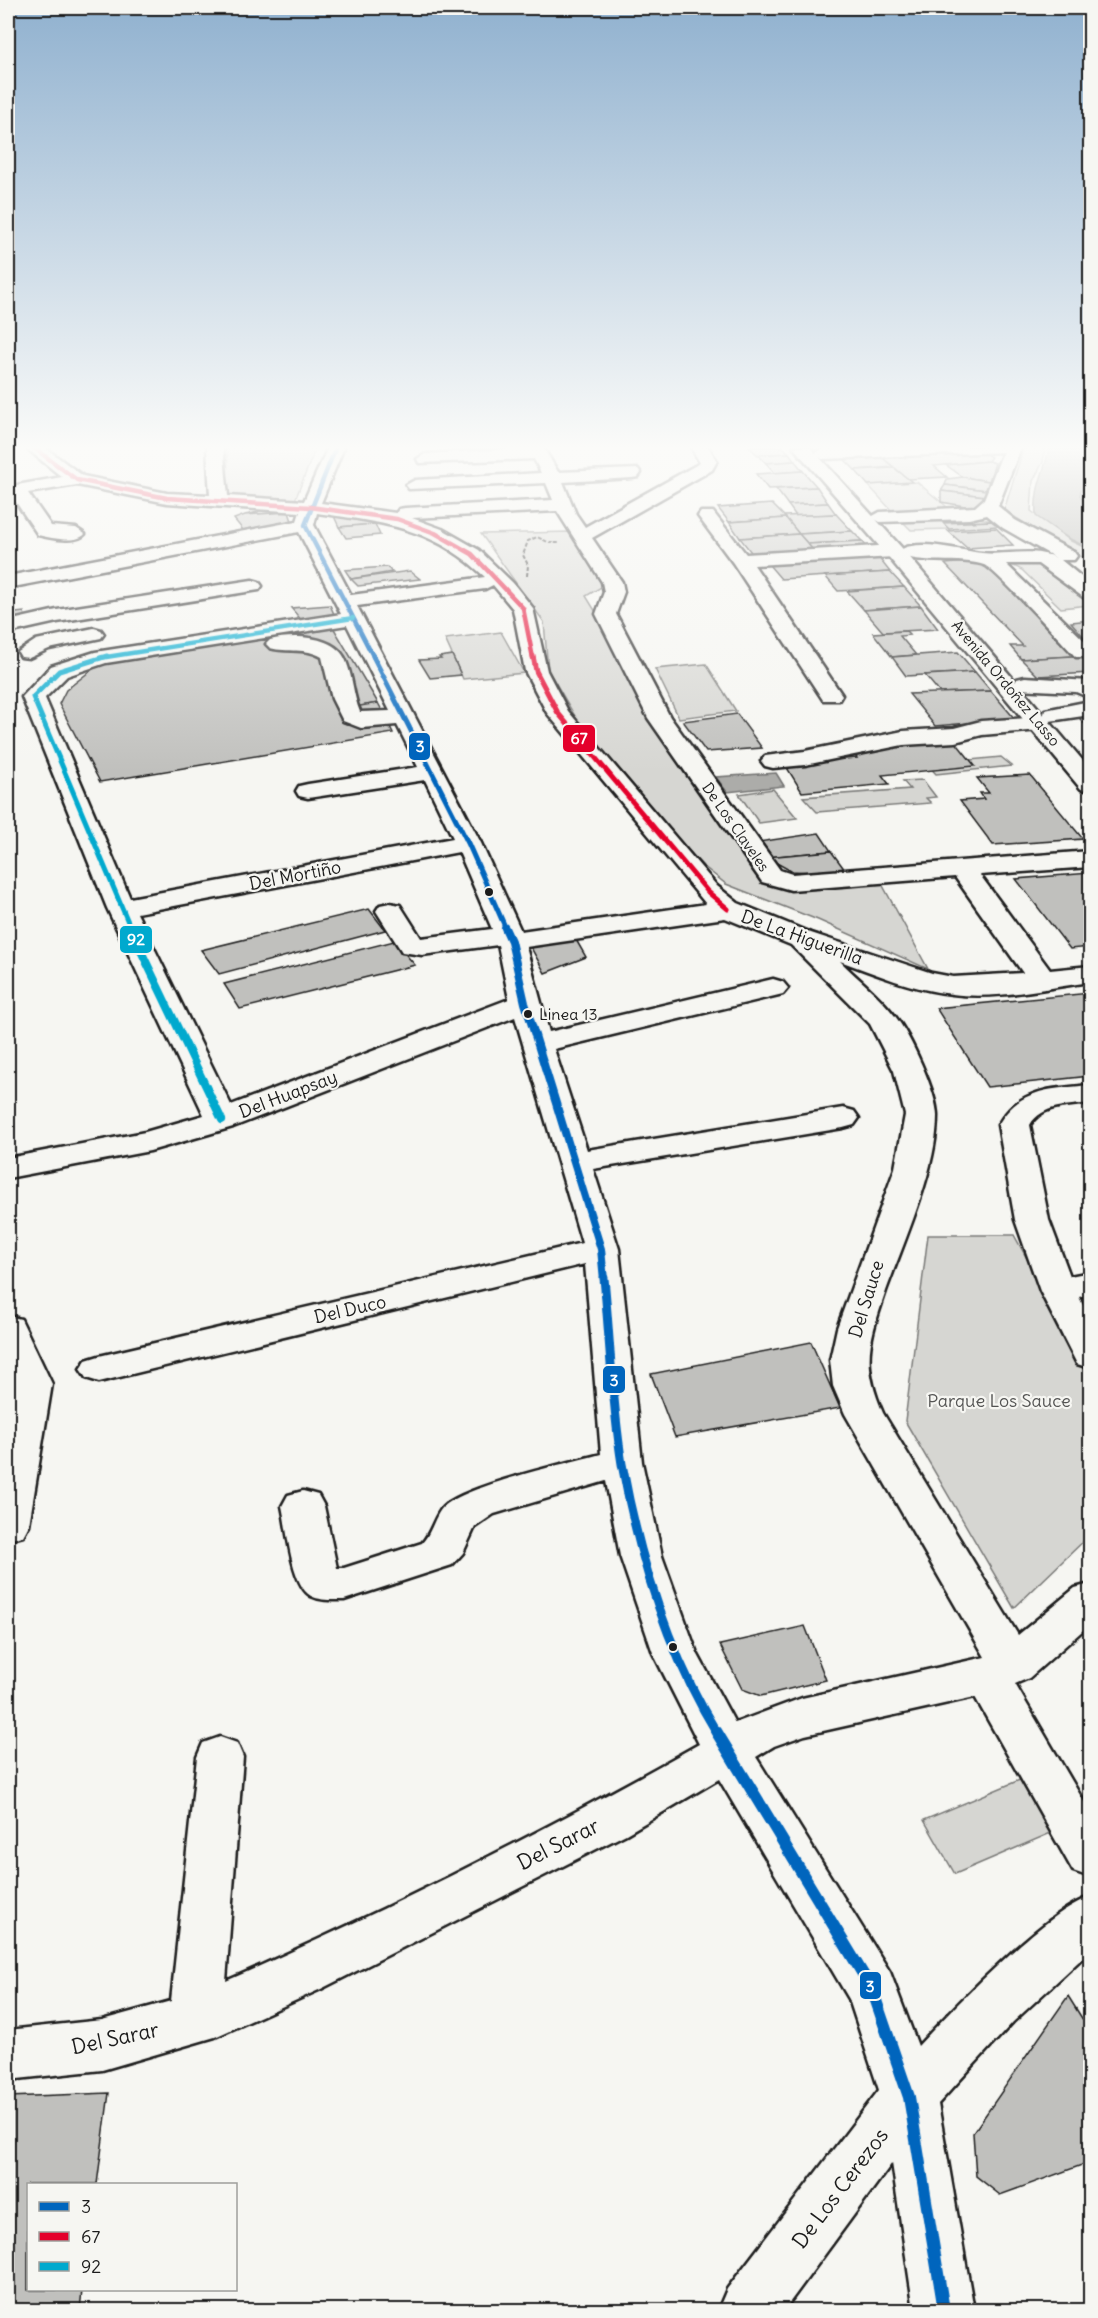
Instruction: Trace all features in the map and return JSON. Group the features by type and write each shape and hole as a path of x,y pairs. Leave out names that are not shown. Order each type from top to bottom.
{"street":[{"path":"8,582 139,555"},
{"path":"322,555 342,614 405,717 434,772 510,938 525,1003 602,1249 622,1462 641,1556 671,1642 701,1707 872,1989 909,2097 944,2310"},
{"path":"473,555 496,585 523,608 536,671 558,713 708,892 728,909"},
{"name":"De Los Claveles","path":"593,555 612,582 614,592 606,614 659,718 771,876 791,882 1090,859"},
{"path":"737,555 831,695"},
{"path":"741,560 827,555"},
{"name":"Avenida Ordoñez Lasso","path":"906,555 1025,684 1090,784"},
{"name":"Avenida Ordoñez Lasso","path":"906,555 1046,719 1090,758"},
{"path":"958,555 990,559 1034,557 1054,564 1090,592"},
{"path":"1064,555 1090,569"},
{"path":"134,556 182,596"},
{"path":"990,559 1084,652"},
{"path":"76,677 103,657 496,585"},
{"path":"8,627 252,586"},
{"path":"312,645 328,633 342,614"},
{"path":"1048,616 1080,615"},
{"path":"29,652 43,644 94,634"},
{"path":"222,1120 121,908 33,697 51,676 76,677 132,663 265,645 312,645 330,653 338,663 351,716 361,721 405,717"},
{"path":"8,650 29,652 76,677"},
{"path":"1025,684 1081,686 1090,691"},
{"path":"773,761 806,758 903,738 955,735 981,728 1046,719 1090,708"},
{"path":"308,791 434,772"},
{"name":"Del Mortiño","path":"121,908 468,843"},
{"path":"963,870 1043,980"},
{"name":"De La Higuerilla","path":"390,911 412,946 422,947 510,938 728,909 801,939 926,981 953,986 1043,980 1090,974"},
{"name":"Del Sauce","path":"801,939 883,1020 909,1071 921,1114 912,1168 855,1328 849,1360 852,1386 864,1414 1000,1670 1090,1856"},
{"path":"538,1044 773,988"},
{"name":"Del Huapsay","path":"8,1168 150,1141 222,1120 525,1003"},
{"path":"1090,1094 1037,1102 1025,1108 1018,1115 1014,1125 1032,1220 1074,1287 1090,1355"},
{"path":"574,1162 843,1118"},
{"name":"Del Duco","path":"99,1369 602,1249"},
{"path":"8,1328 33,1384 8,1525"},
{"path":"303,1506 318,1578 326,1584 344,1584 437,1554 448,1542 459,1518 480,1503 622,1462"},
{"name":"Del Sarar","path":"8,2055 102,2044 196,2019 303,1972 609,1819 758,1733 802,1717 1000,1670 1090,1599"},
{"path":"196,2019 220,1757"},
{"name":"De Los Cerezos","path":"748,2310 909,2097 968,2031 1036,1965 1090,1920"}],"path":[{"path":"496,585 526,579 528,565 523,555"}],"green space":[{"path":"496,555 588,555 608,583 586,596 758,876 792,889 882,884 928,969 818,920 726,884 703,866 633,791 583,730 548,670 544,622"},
{"path":"1079,555 1090,555 1090,561"},
{"path":"1052,562 1048,567 1090,605 1061,608 1022,570 1010,564"},
{"path":"501,632 524,673 463,679 445,639"},
{"path":"706,664 736,711 679,718 655,669"},
{"path":"1001,757 1012,766 936,774 927,764"},
{"path":"923,780 936,797 926,798 931,803 817,812 803,797 910,789 903,781"},
{"path":"773,789 797,818 759,823 739,794"},
{"name":"Parque Los Sauce","path":"928,1235 1014,1235 1090,1373 1090,1535 1014,1608 905,1421"},
{"path":"1022,1779 1058,1830 955,1874 924,1820"}],"shaded area":[{"path":"776,773 784,786 727,792 716,777"}],"building":[{"path":"878,557 890,572 781,579 769,565"},
{"path":"968,562 986,565 1076,656 1021,659 1010,646 1023,646 945,564"},
{"path":"387,567 392,572 351,579 345,570"},
{"path":"410,571 420,579 358,586 351,579"},
{"path":"890,572 904,587 838,591 825,576"},
{"path":"904,587 921,606 864,610 847,591"},
{"path":"330,605 334,614 303,622 291,608"},
{"path":"921,606 938,629 883,632 864,610"},
{"path":"24,612 26,622 8,625 8,614"},
{"path":"1090,620 1090,644 1071,622"},
{"path":"333,627 378,703 360,706 363,714 384,714 393,733 100,782 59,704 66,690 98,665"},
{"path":"906,631 910,635 900,636 916,655 892,657 873,633"},
{"path":"958,652 975,672 906,676 892,657"},
{"path":"452,655 461,675 430,678 419,660 441,659 439,657"},
{"path":"1090,655 1090,673 1038,676 1021,659"},
{"path":"975,672 991,691 940,693 925,675"},
{"path":"991,691 1015,719 935,726 909,694"},
{"path":"378,703 384,714 363,714 360,706"},
{"path":"737,714 762,748 706,752 683,721"},
{"path":"1090,714 1090,729 1076,715"},
{"path":"954,740 975,766 882,775 889,784 802,792 784,763 857,758 854,754 866,753 864,749 904,747 901,743"},
{"path":"1030,775 1083,839 993,845 960,801 984,799 980,793 989,793 977,778"},
{"path":"819,833 831,851 766,857 758,842"},
{"path":"831,851 848,874 791,871 766,857"},
{"path":"1090,873 1090,947 1070,949 1016,879"},
{"path":"369,909 385,930 219,974 201,950"},
{"path":"575,938 586,957 545,973 529,944"},
{"path":"394,941 415,965 240,1009 224,984"},
{"path":"1090,993 1090,1076 987,1087 936,1008"},
{"path":"811,1342 840,1408 675,1437 651,1374"},
{"path":"805,1626 826,1680 761,1696 742,1689 720,1645"},
{"path":"1068,1996 1090,2031 1090,2162 1000,2195 976,2176 973,2133"},
{"path":"109,2093 97,2183 27,2183 27,2291 82,2291 80,2310 8,2310 8,2097"}],"transit line":[{"name":"3","path":"321,555 433,772 468,843 511,941 525,1003 601,1249 622,1462 641,1556 675,1653 701,1707 872,1989 909,2097 944,2310"},
{"name":"67","path":"473,555 506,587 523,608 536,671 558,713 708,892 728,909"},
{"name":"92","path":"222,1120 121,908 33,697 59,671 103,657 353,618"}],"place":[{"name":"Linea 13","path":"528,1014"}]}
